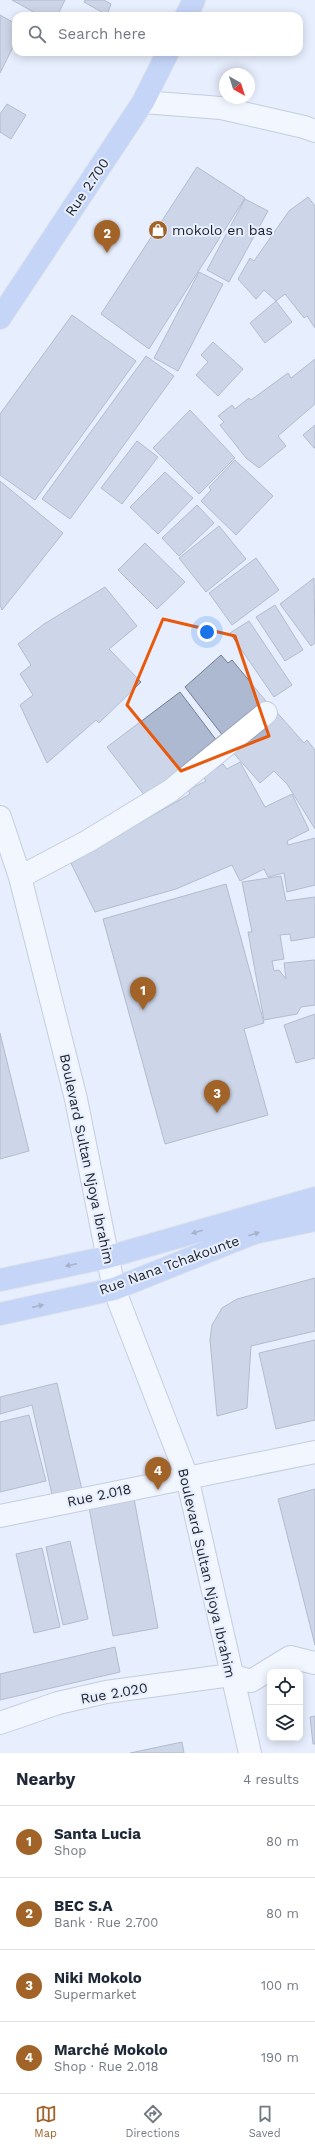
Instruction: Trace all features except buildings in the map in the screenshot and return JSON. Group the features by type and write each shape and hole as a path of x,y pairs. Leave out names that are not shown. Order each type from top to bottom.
{"main road":[{"path":"188,12 194,0"},
{"name":"Rue 2.700","path":"0,318 143,102 166,56"},
{"name":"Rue Nana Tchakounte","path":"0,1280 108,1257 315,1198"},
{"name":"Rue Nana Tchakounte","path":"0,1314 114,1289 254,1233 315,1220"}],"street":[{"path":"143,102 221,108 304,127 315,131"},
{"path":"20,877 88,841 170,791 266,713"},
{"name":"Boulevard Sultan Njoya Ibrahim","path":"0,817 20,877 76,1099 114,1289 187,1477 250,1753"},
{"name":"Rue 2.018","path":"0,1516 315,1452"},
{"path":"231,1675 250,1680 290,1656 315,1663"},
{"name":"Rue 2.020","path":"0,1722 58,1703 106,1692 231,1675"}],"highlighted area":[{"path":"163,619 235,636 269,736 181,771 127,705"}],"place":[{"name":"mokolo en bas","path":"158,230"},
{"name":"BEC S.A","path":"107,253"},
{"name":"Santa Lucia","path":"143,1010"},
{"name":"Niki Mokolo","path":"217,1113"},
{"name":"Marché Mokolo","path":"158,1490"}]}
